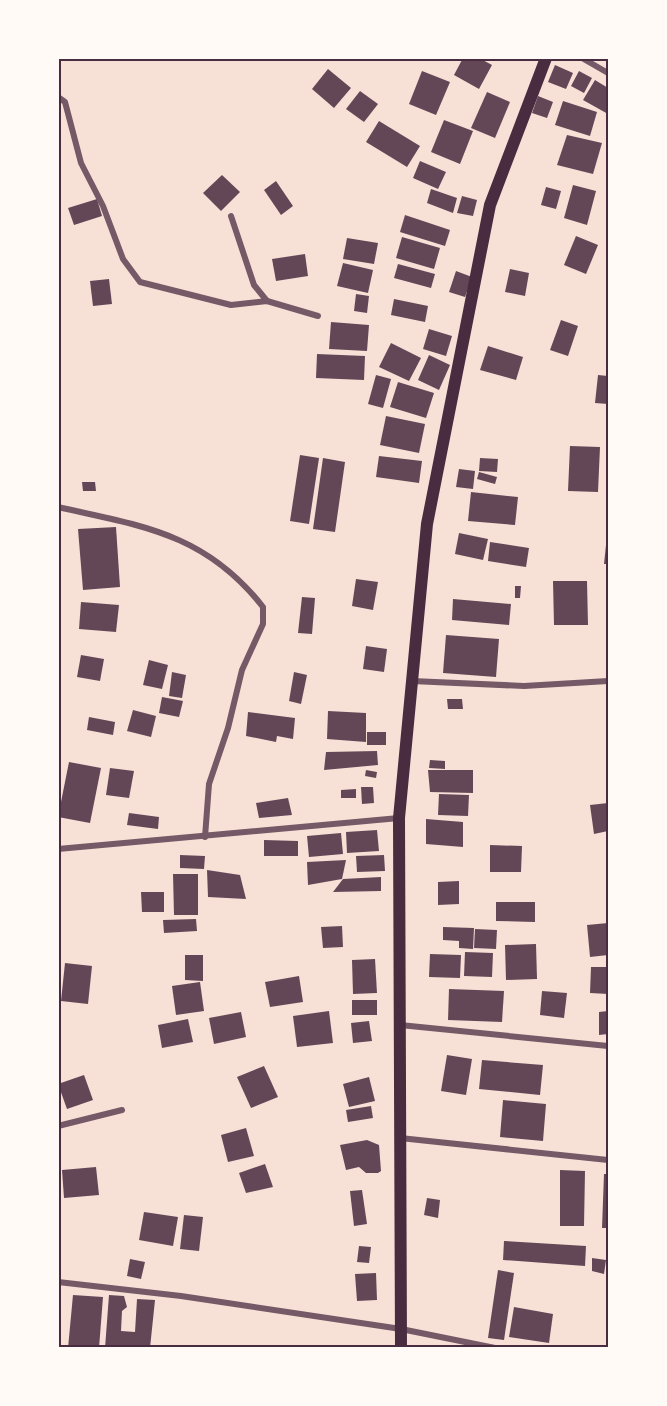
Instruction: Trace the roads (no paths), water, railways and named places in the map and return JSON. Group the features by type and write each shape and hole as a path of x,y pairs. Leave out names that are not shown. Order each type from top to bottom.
{"main road":[{"path":"401,1347 399,818 427,524 490,205 546,58"}],"street":[{"path":"582,58 609,73"},
{"path":"58,97 64,102 81,163 103,206 123,259 140,282 231,305 267,301 318,316"},
{"path":"231,216 254,285 267,301"},
{"path":"58,507 126,522 182,539 233,573 263,607 263,624 242,670 228,728 209,783 205,837"},
{"path":"412,681 524,686 609,681"},
{"path":"58,849 399,818"},
{"path":"399,1025 609,1046"},
{"path":"58,1126 122,1110"},
{"path":"399,1138 609,1160"},
{"path":"58,1282 181,1296 401,1329 495,1347"}]}
